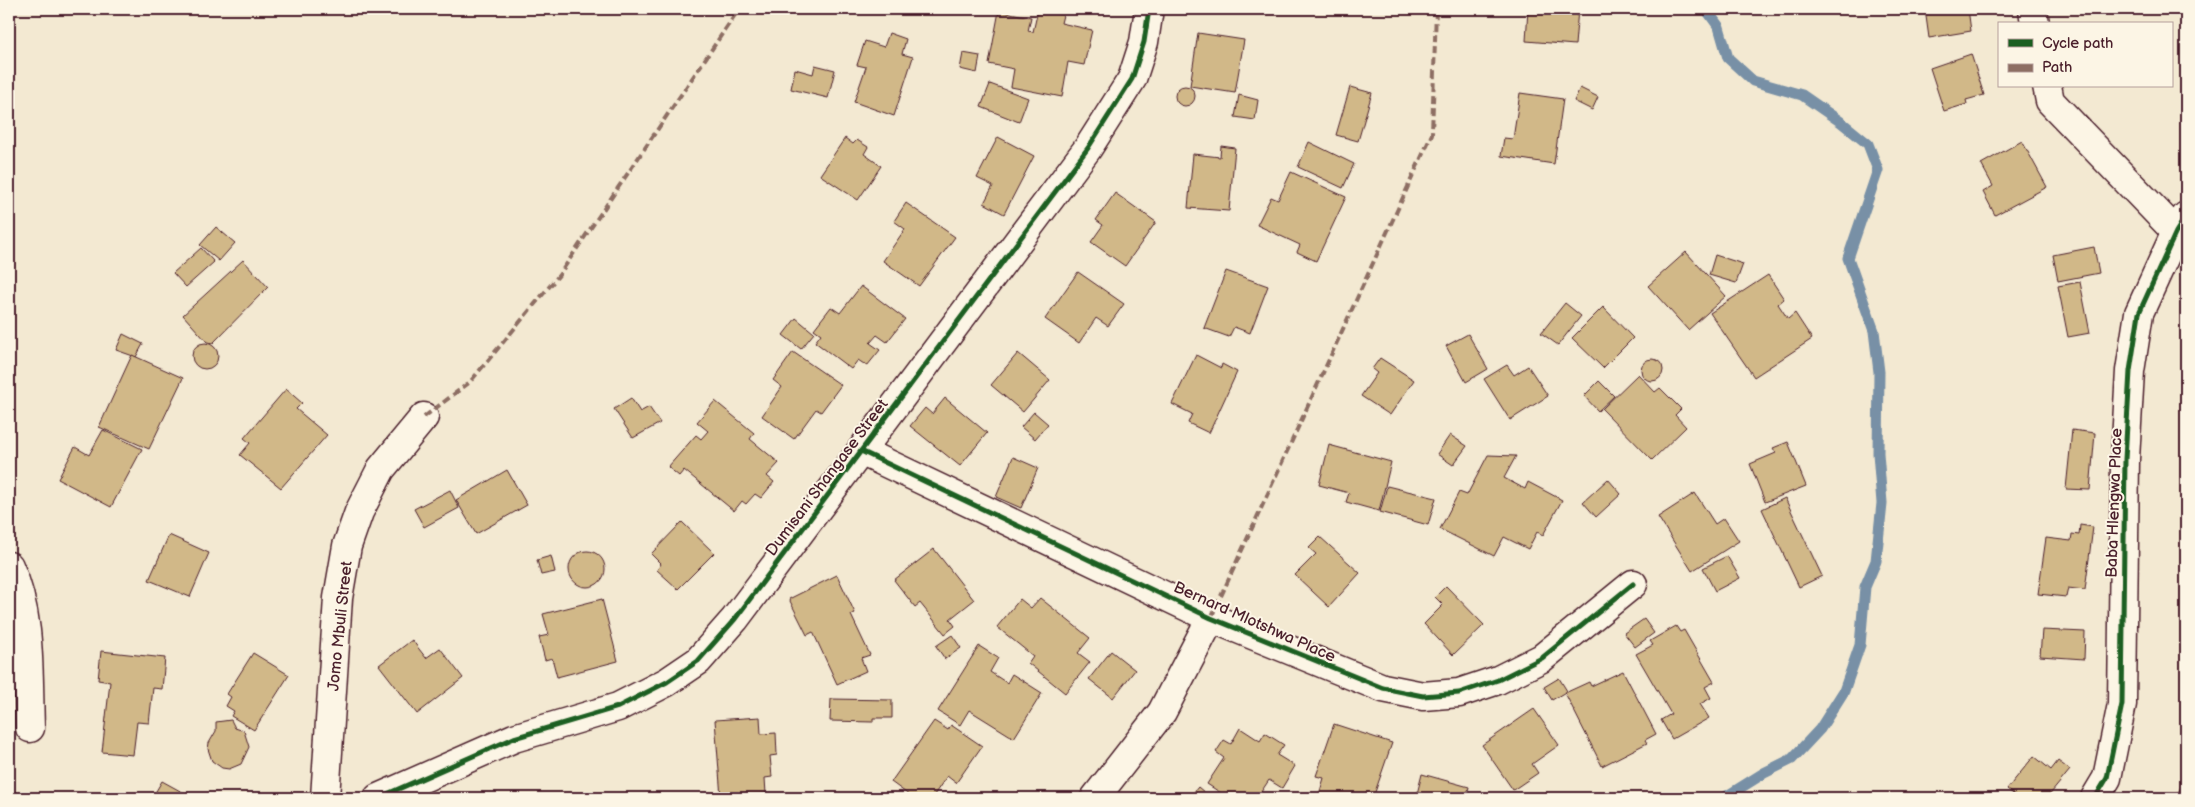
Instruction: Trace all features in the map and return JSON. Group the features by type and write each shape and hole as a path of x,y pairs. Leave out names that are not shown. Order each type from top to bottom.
{"street":[{"name":"Dumisani Shangase Street","path":"378,798 514,738 618,707 667,682 698,661 735,619 1088,148 1132,79 1144,42 1149,9"},
{"path":"2033,9 2036,22"},
{"path":"2047,88 2050,101 2181,224"},
{"name":"Baba Hlengwa Place","path":"2095,798 2107,778 2122,704 2125,488 2130,371 2139,313 2181,224"},
{"name":"Jomo Mbuli Street","path":"325,798 338,598 347,546 359,512 381,469 424,417"},
{"name":"Bernard Mlotshwa Place","path":"861,451 1211,618 1383,688 1423,696 1459,693 1498,680 1542,658 1634,584"},
{"path":"9,566 24,614 28,653 30,728"},
{"path":"1094,798 1162,712 1211,618"}],"building":[{"path":"1528,9 1578,9 1575,45 1526,41"},
{"path":"1925,9 1968,9 1971,31 1929,38"},
{"path":"1038,10 1063,15 1061,23 1092,30 1084,65 1068,62 1062,97 1011,87 1014,69 989,64 999,11 1031,17 1028,31 1033,32"},
{"path":"889,33 906,39 902,54 913,57 894,116 854,102 866,67 857,65 865,41 884,47"},
{"path":"1198,33 1244,40 1235,93 1190,86"},
{"path":"963,53 980,56 977,73 960,69"},
{"path":"1971,54 1984,95 1966,100 1967,104 1944,111 1930,68"},
{"path":"815,65 835,70 828,98 791,89 795,69 813,74"},
{"path":"990,84 1028,98 1019,122 981,107"},
{"path":"1185,86 1192,89 1195,96 1192,103 1185,106 1178,103 1175,96 1178,89"},
{"path":"1350,87 1372,93 1358,141 1336,135"},
{"path":"1580,88 1598,97 1592,110 1574,101"},
{"path":"1520,93 1563,99 1554,164 1501,156 1504,138 1513,139"},
{"path":"1239,95 1258,100 1255,120 1235,117"},
{"path":"998,137 1034,156 1004,214 984,203 993,186 977,178"},
{"path":"845,138 853,144 857,140 868,147 864,154 881,166 858,200 820,175"},
{"path":"2022,141 2047,187 1995,215 1983,192 1993,186 1981,164"},
{"path":"1309,142 1354,164 1343,188 1298,167"},
{"path":"1221,146 1235,148 1229,211 1188,208 1193,154 1220,157"},
{"path":"1291,172 1346,197 1316,261 1297,252 1300,245 1257,225 1271,197 1278,200"},
{"path":"1115,193 1156,222 1125,266 1091,242 1103,225 1096,220"},
{"path":"906,203 955,237 919,286 883,261 905,229 894,221"},
{"path":"216,227 235,243 219,261 200,245"},
{"path":"2094,247 2099,273 2058,281 2053,255"},
{"path":"201,248 214,262 186,287 173,273"},
{"path":"1686,252 1726,296 1688,330 1648,286"},
{"path":"1715,255 1743,264 1736,283 1709,275"},
{"path":"243,260 268,287 213,343 207,342 183,315"},
{"path":"1226,271 1268,286 1250,333 1234,327 1229,337 1204,328"},
{"path":"1078,272 1124,304 1108,326 1096,318 1079,343 1045,319"},
{"path":"1768,275 1784,299 1778,304 1788,319 1795,313 1812,339 1754,377 1710,313"},
{"path":"2080,282 2090,333 2068,337 2058,286"},
{"path":"861,286 905,319 887,342 877,335 870,343 880,350 867,366 858,360 851,369 815,342 821,334 814,329 831,307 840,313"},
{"path":"1565,303 1581,316 1558,345 1541,333"},
{"path":"1603,307 1633,338 1603,368 1572,338"},
{"path":"796,318 814,333 801,349 783,335"},
{"path":"123,334 143,344 136,357 116,350"},
{"path":"1468,334 1488,369 1466,382 1446,346"},
{"path":"205,343 214,347 218,356 214,365 205,369 196,365 192,356 196,347"},
{"path":"793,352 841,385 821,412 816,409 794,439 762,416 782,387 773,380"},
{"path":"1018,353 1050,380 1023,412 991,385"},
{"path":"132,355 183,378 149,449 99,427"},
{"path":"1196,355 1221,368 1222,364 1237,372 1209,433 1188,423 1192,414 1172,404"},
{"path":"1380,358 1414,380 1390,415 1361,396 1377,373 1372,369"},
{"path":"1652,359 1660,362 1663,370 1660,378 1652,381 1644,378 1641,370 1644,362"},
{"path":"1507,365 1514,375 1528,366 1548,396 1510,420 1484,379"},
{"path":"1638,374 1655,392 1660,388 1681,409 1675,415 1686,427 1652,460 1602,409"},
{"path":"1599,381 1614,396 1598,411 1584,396"},
{"path":"286,389 302,403 296,409 327,435 281,488 240,455 250,443 244,438"},
{"path":"631,398 640,412 649,407 660,423 633,438 614,409"},
{"path":"945,398 987,433 960,466 910,426 925,408 932,414"},
{"path":"715,401 754,433 750,439 779,463 767,476 774,482 761,498 755,494 746,504 742,501 734,511 684,470 679,476 668,467 696,435 701,439 708,431 697,422"},
{"path":"1034,412 1048,424 1035,439 1021,427"},
{"path":"103,430 142,449 111,507 58,479 75,447 89,455"},
{"path":"2072,430 2095,433 2090,490 2066,489"},
{"path":"1450,435 1467,446 1453,465 1437,454"},
{"path":"1788,442 1806,486 1765,502 1750,464 1776,453 1773,448"},
{"path":"1329,445 1391,462 1379,511 1346,502 1349,493 1319,485"},
{"path":"1488,455 1516,456 1504,478 1525,489 1528,482 1562,500 1543,535 1537,532 1528,549 1504,537 1494,556 1440,529 1459,492 1467,495"},
{"path":"1013,457 1038,468 1021,508 996,497"},
{"path":"507,470 527,505 476,534 456,500"},
{"path":"1608,479 1621,494 1596,517 1583,502"},
{"path":"1387,486 1436,498 1428,525 1380,512"},
{"path":"450,490 459,508 424,527 414,509"},
{"path":"1695,493 1715,524 1724,518 1739,541 1692,571 1658,517"},
{"path":"1785,498 1822,576 1799,587 1762,509"},
{"path":"682,522 714,553 678,589 657,570 661,564 651,554"},
{"path":"2080,525 2093,527 2085,590 2068,588 2066,597 2038,594 2046,538 2071,541 2072,534 2079,535"},
{"path":"169,535 209,553 190,597 149,580"},
{"path":"1320,537 1360,573 1329,607 1295,575 1316,554 1309,548"},
{"path":"934,549 974,600 950,619 955,626 945,634 920,603 915,607 894,580"},
{"path":"587,551 594,552 600,556 604,562 604,576 600,582 594,586 587,587 580,586 574,582 570,576 569,569 570,562 574,556 580,552"},
{"path":"551,556 555,572 541,575 537,560"},
{"path":"1727,556 1740,578 1715,591 1703,568"},
{"path":"837,575 855,613 851,615 870,655 861,658 866,671 837,684 813,632 807,635 789,599"},
{"path":"1446,586 1484,625 1453,655 1424,624 1443,605 1435,597"},
{"path":"1040,598 1090,638 1078,653 1090,662 1065,693 1028,663 1033,656 997,627 1020,599 1031,608"},
{"path":"602,599 618,661 557,677 552,658 545,660 539,637 549,635 543,614"},
{"path":"1644,619 1654,633 1635,647 1624,633"},
{"path":"1676,626 1680,632 1684,630 1714,682 1705,687 1711,698 1700,704 1709,718 1672,739 1661,720 1671,714 1636,654 1653,645 1650,641"},
{"path":"2042,630 2085,632 2084,659 2040,656"},
{"path":"952,635 961,648 945,659 936,646"},
{"path":"412,640 426,658 440,648 463,678 417,714 379,665"},
{"path":"979,646 998,658 990,672 1007,683 1012,674 1042,693 1014,738 969,710 960,725 938,711"},
{"path":"101,651 165,658 162,689 153,688 149,723 137,722 133,755 102,752 110,682 98,680"},
{"path":"1111,651 1135,670 1113,698 1089,679"},
{"path":"253,653 289,675 254,730 231,716 234,711 226,706 231,697 227,694"},
{"path":"1623,671 1656,734 1645,740 1647,743 1602,766 1565,693 1589,682 1591,686"},
{"path":"1559,678 1567,691 1552,700 1544,687"},
{"path":"831,699 892,700 892,718 873,718 873,722 830,721"},
{"path":"1534,709 1559,745 1532,764 1538,773 1513,790 1482,745"},
{"path":"760,717 761,734 776,733 777,755 770,756 772,777 765,778 766,794 721,797 715,720"},
{"path":"231,720 235,728 244,731 249,747 241,764 229,769 222,768 212,761 208,749 209,743 216,731 216,722"},
{"path":"934,721 948,730 951,725 982,746 956,783 947,776 932,798 913,798 891,782"},
{"path":"1334,724 1392,743 1373,798 1318,798 1324,778 1316,776"},
{"path":"1240,728 1260,741 1265,733 1284,745 1277,755 1295,766 1282,788 1269,780 1261,792 1271,798 1218,798 1221,793 1207,784 1224,758 1216,752 1224,740 1231,744"},
{"path":"2034,756 2051,770 2058,761 2070,770 2047,798 2018,798 2007,789"},
{"path":"1422,774 1469,787 1467,795 1475,798 1416,798"},
{"path":"2186,775 2186,798 2176,798"},
{"path":"162,781 193,798 152,798"},
{"path":"1198,787 1211,798 1189,798"}],"waterway":[{"path":"1706,9 1719,27 1728,58 1753,81 1802,95 1841,122 1868,144 1878,170 1848,258 1874,331 1879,372 1878,453 1882,503 1876,561 1865,587 1860,645 1844,691 1820,729 1792,759 1764,773 1724,798"}],"marked path":[{"path":"424,417 470,382 559,275 739,9"},
{"path":"1211,618 1432,134 1436,9"}],"cycle path":[{"path":"378,798 514,738 618,707 667,682 698,661 735,619 1088,148 1132,79 1144,42 1149,9"},
{"path":"2095,798 2107,778 2122,704 2125,459 2130,371 2139,313 2176,232 2186,216"},
{"path":"861,451 1211,618 1383,688 1423,696 1459,693 1498,680 1542,658 1633,584"}]}
